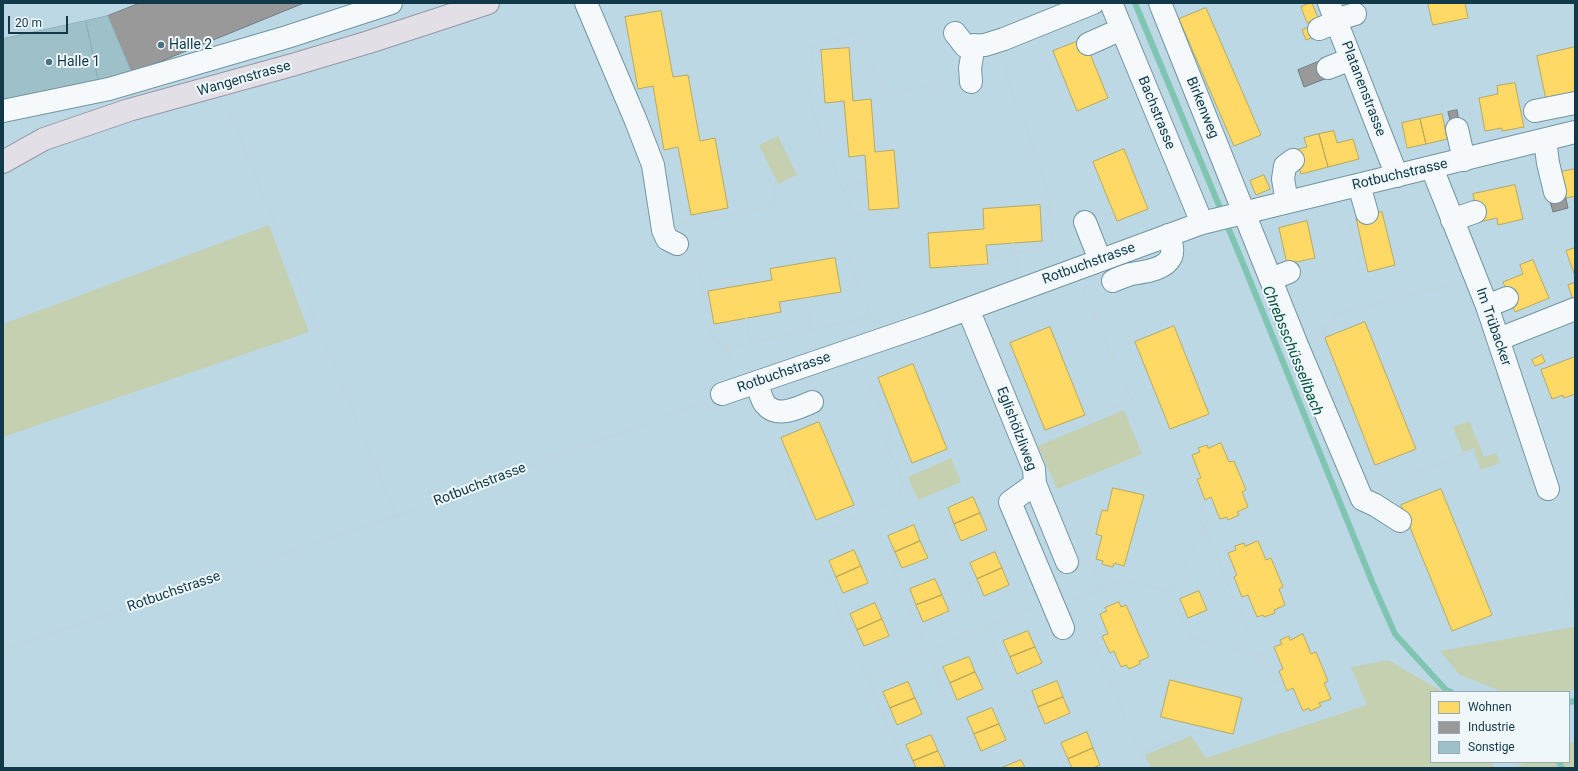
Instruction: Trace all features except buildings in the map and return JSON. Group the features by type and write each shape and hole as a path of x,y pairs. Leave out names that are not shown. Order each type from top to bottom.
{"main road":[{"name":"Wangenstrasse","path":"3,162 44,139 130,110 369,42 488,3"}],"street":[{"path":"3,111 109,89 287,37 391,3"},
{"path":"586,3 653,165 663,230 667,239 684,241"},
{"path":"971,82 965,41 985,45 1004,39 1093,3"},
{"name":"Bachstrasse","path":"1111,3 1206,222"},
{"name":"Birkenweg","path":"1160,3 1239,214 1280,275 1297,346 1362,499 1375,505 1400,521"},
{"name":"Platanenstrasse","path":"1331,15 1351,60 1396,176"},
{"path":"1088,44 1122,30"},
{"path":"1328,68 1351,60"},
{"path":"1535,111 1575,103"},
{"path":"1457,129 1464,160"},
{"name":"Rotbuchstrasse","path":"722,394 880,340 964,300 1100,260 1206,222 1575,132"},
{"path":"1544,140 1555,192"},
{"path":"1287,202 1283,179 1285,166 1293,160"},
{"name":"Im Trübacker","path":"1432,168 1499,339 1548,489"},
{"path":"1359,220 1360,185"},
{"path":"1452,220 1475,212"},
{"path":"1085,222 1100,260"},
{"path":"1113,281 1129,275 1150,271 1164,264 1171,257 1172,244 1168,235"},
{"path":"1487,306 1507,298"},
{"name":"Eglishölzliweg","path":"964,300 1034,469 1035,484 1010,502 1063,628"},
{"path":"1499,339 1575,309"},
{"path":"756,383 764,403 772,410 782,412 792,410 812,402"},
{"path":"1035,484 1077,558"}],"path":[{"path":"814,79 812,48 855,32 885,92 890,94 947,82 965,41"},
{"path":"960,271 969,271 969,266 991,264 991,258 1004,257 1052,239 1047,188 1007,77 1004,39"},
{"path":"823,78 807,80 814,119 853,215 892,211"},
{"path":"218,86 396,516"},
{"path":"821,136 837,130 847,130"},
{"path":"843,189 859,182 867,181"},
{"path":"774,182 775,200 770,207 682,223 684,241 699,268 712,336 725,348 871,317"},
{"path":"1359,220 1354,238 1359,259 1364,258"},
{"path":"821,227 839,239 880,340"},
{"path":"1354,238 1359,238"},
{"path":"1013,243 1017,272"},
{"path":"959,266 964,300"},
{"path":"1326,327 1335,324 1332,315 1463,281"},
{"path":"1039,432 1042,439 1132,400 1081,284"},
{"path":"806,298 811,330"},
{"path":"746,318 751,342"},
{"path":"760,424 776,445 806,521 824,530 898,498 903,485 887,442 890,423 889,419 887,414 880,408 865,372"},
{"path":"1128,392 1147,385"},
{"name":"Rotbuchstrasse","path":"3,650 396,516 722,394"},
{"path":"889,419 893,417"},
{"path":"1400,491 1396,482 1509,436"},
{"path":"1381,470 1390,491"},
{"path":"791,483 796,480"},
{"path":"903,485 909,482"},
{"path":"1200,492 1195,494 1207,523 1204,525 1171,592 1191,638 1259,657 1262,656 1274,682 1280,680"},
{"path":"938,514 985,627 1013,688 1023,697 1041,736 1056,747 1066,768"},
{"path":"1078,534 1075,527 1091,520 1098,521"},
{"path":"1204,525 1259,657"},
{"path":"945,530 949,528"},
{"path":"892,553 888,555 951,709 961,722 979,763 984,768"},
{"path":"1077,558 1101,589"},
{"path":"822,572 906,768"},
{"path":"826,582 831,580"},
{"path":"867,677 985,627 1052,602 1101,589 1125,580 1171,592"},
{"path":"968,585 972,583"},
{"path":"1232,590 1236,588"},
{"path":"1564,589 1575,624"},
{"path":"910,610 915,608"},
{"path":"1063,628 1087,628 1147,768"},
{"path":"849,635 853,633"},
{"path":"1001,662 1006,661"},
{"path":"942,687 946,686"},
{"path":"1030,712 1034,710"},
{"path":"883,713 887,711"},
{"path":"1140,754 1190,732 1197,732 1198,728"},
{"path":"968,738 972,736"},
{"path":"1063,763 1067,761"},
{"path":"905,764 909,762"},
{"path":"1511,768 1524,763"}],"green space":[{"path":"778,136 797,175 778,184 759,145"},
{"path":"269,225 309,332 3,437 3,324"},
{"path":"1124,410 1142,454 1057,489 1038,446"},
{"path":"1469,421 1484,457 1496,453 1500,463 1481,470 1473,448 1463,452 1453,427"},
{"path":"951,458 961,482 918,500 908,477"},
{"path":"1573,627 1575,635 1575,689 1568,691 1501,691 1460,675 1440,651"},
{"path":"1388,660 1441,691 1430,691 1430,763 1492,763 1495,768 1151,768 1145,755 1191,736 1206,758 1367,705 1351,667"},
{"path":"1575,742 1575,768 1511,768 1524,763 1570,763 1570,744"}],"waterway":[{"name":"Chrebsschüsselibach","path":"1135,3 1242,261 1373,584 1395,634 1448,691"},
{"path":"1570,702 1575,701"},
{"name":"Chrebsschüsselibach","path":"1560,763 1562,768"}],"place":[{"name":"Halle 2","path":"161,45"},
{"name":"Halle 1","path":"49,62"}]}
